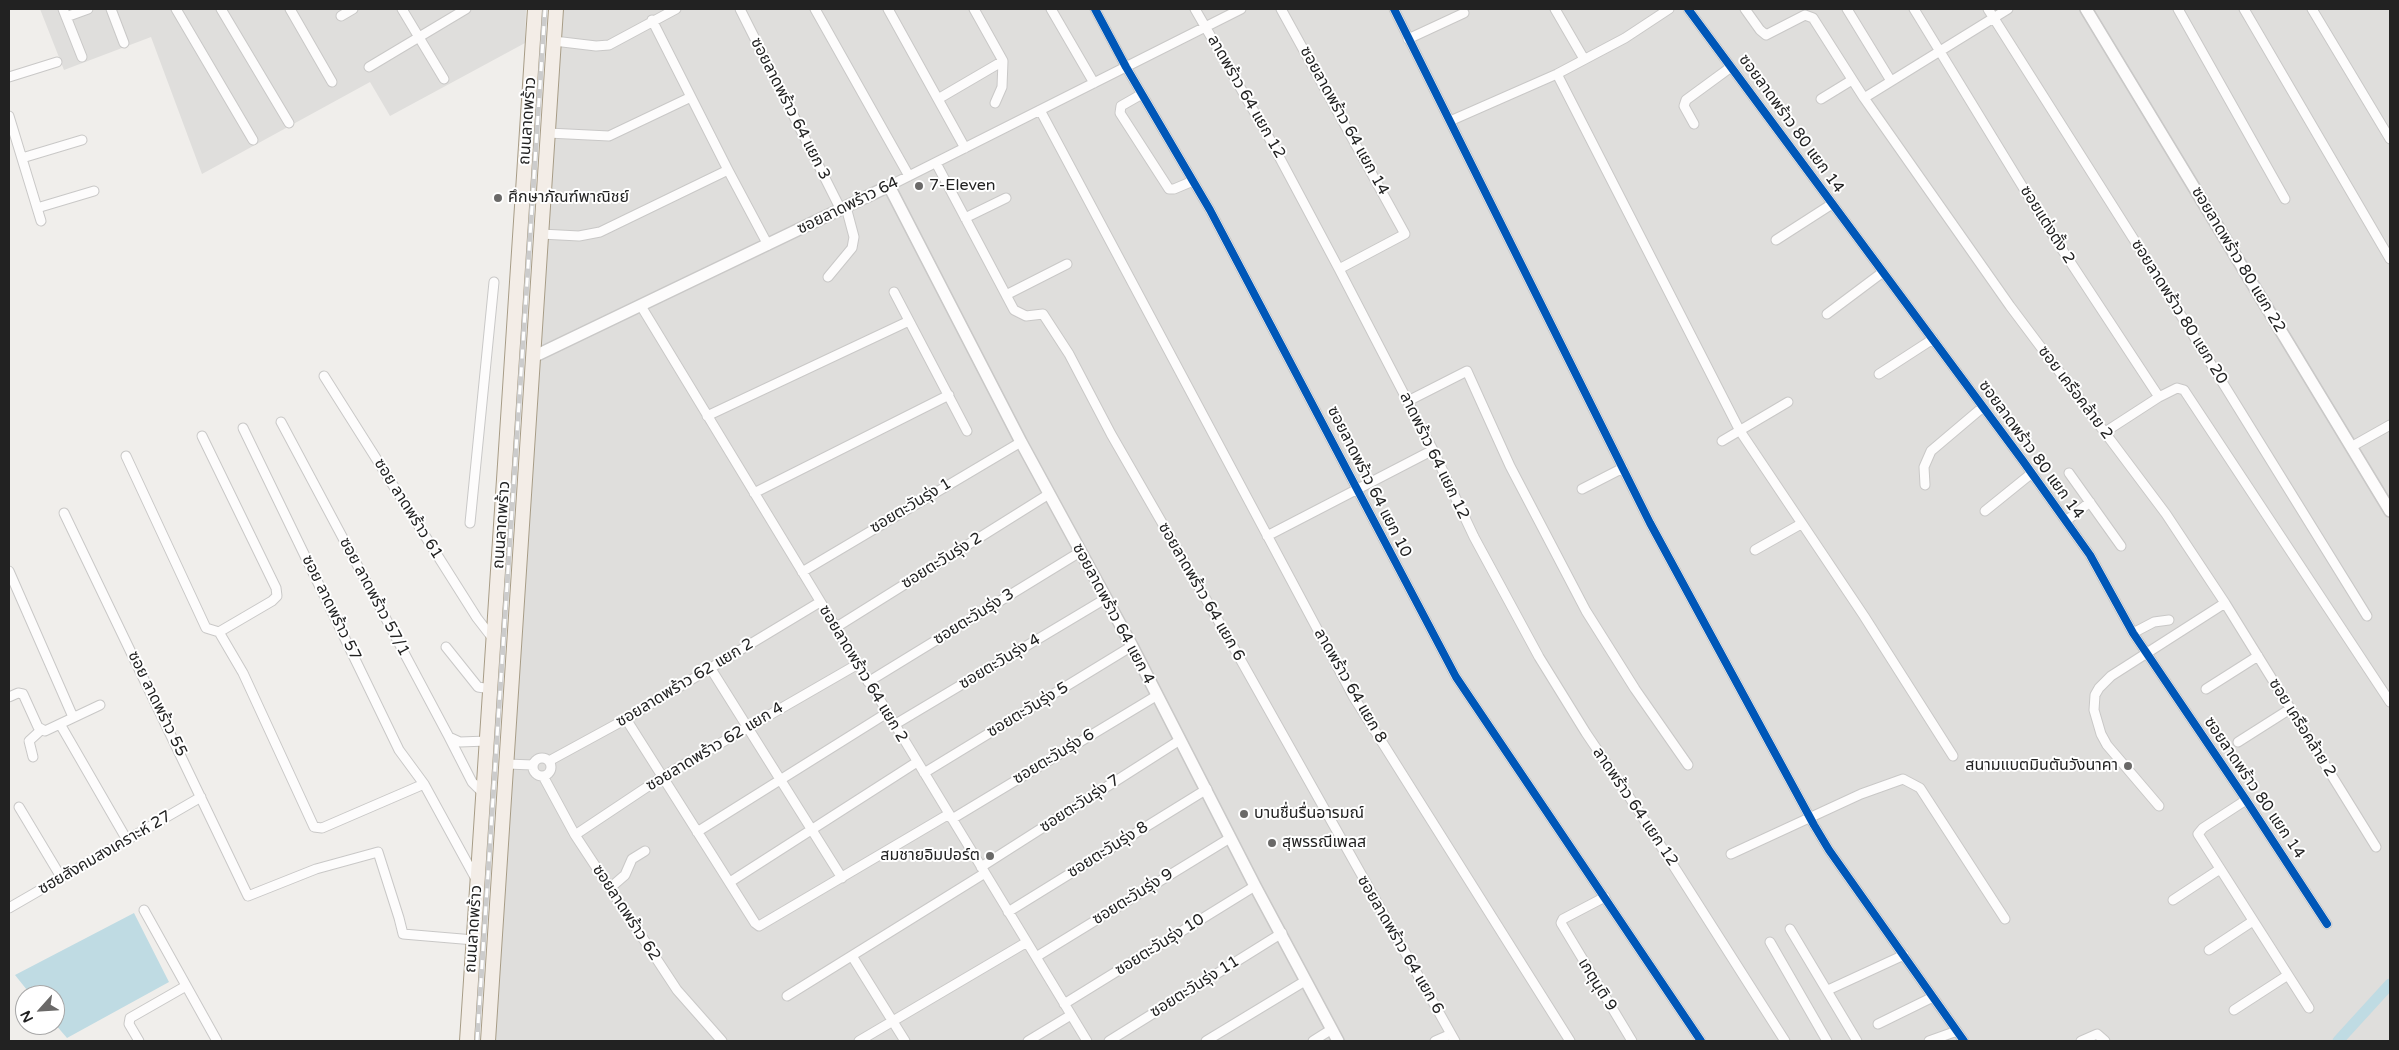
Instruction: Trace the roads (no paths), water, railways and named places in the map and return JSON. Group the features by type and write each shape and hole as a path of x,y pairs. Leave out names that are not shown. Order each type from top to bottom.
{"main road":[{"name":"ถนนลาดพร้าว","path":"467,1041 535,9"},
{"name":"ถนนลาดพร้าว","path":"488,1041 556,9"},
{"path":"513,358 533,358"},
{"path":"474,940 495,943"}],"street":[{"path":"82,57 65,13 88,9"},
{"path":"111,9 124,43"},
{"path":"176,9 253,140"},
{"path":"221,9 289,123"},
{"path":"290,9 332,82"},
{"path":"341,16 353,9"},
{"path":"402,9 444,79"},
{"path":"369,67 466,9"},
{"path":"554,42 596,46 609,45 652,20 676,9"},
{"name":"ซอยลาดพร้าว 64 แยก 3","path":"740,9 843,208 854,237 852,248 828,277"},
{"path":"815,9 909,176"},
{"path":"888,9 965,148"},
{"path":"974,9 1003,61 1002,87 995,103"},
{"path":"1051,9 1094,83"},
{"name":"ซอยลาดพร้าว 64 แยก 10","path":"1095,9 1126,67 1193,180 1456,677 1551,821 1605,897 1701,1041"},
{"name":"ลาดพร้าว 64 แยก 12","path":"1195,9 1267,134 1340,269 1433,450 1474,537 1539,657 1586,734 1680,875 1785,1041"},
{"name":"ซอยลาดพร้าว 64","path":"533,358 936,164 1241,9"},
{"name":"ซอยลาดพร้าว 64 แยก 14","path":"1282,9 1406,234 1340,269"},
{"path":"1394,9 1650,523 1811,819 1829,850 1964,1041"},
{"path":"1555,9 1584,59"},
{"path":"1450,121 1556,74 1625,38 1669,9"},
{"name":"ซอยลาดพร้าว 80 แยก 14","path":"1688,9 2032,473 2090,555 2133,633 2327,924"},
{"name":"ซอย เครือคล้าย 2","path":"1746,9 1760,30 1766,35 1809,15 1813,18 1864,98 2005,298 2160,506 2225,603 2376,846"},
{"path":"1847,9 1891,81"},
{"name":"ซอยแต่งตั้ง 2","path":"1914,9 2046,225 2159,397"},
{"name":"ซอยลาดพร้าว 80 แยก 20","path":"1988,9 2149,262 2367,616"},
{"path":"1864,98 2008,9"},
{"name":"ซอยลาดพร้าว 80 แยก 22","path":"2086,9 2390,511"},
{"path":"2178,9 2285,199"},
{"path":"2244,9 2390,259"},
{"path":"2312,9 2390,139"},
{"path":"1408,39 1464,13"},
{"path":"652,20 768,245"},
{"path":"938,99 1003,61"},
{"path":"9,77 57,62"},
{"path":"1694,124 1684,103 1731,67"},
{"path":"1556,74 1740,431 1864,616 1953,756"},
{"path":"1821,99 1852,80"},
{"path":"1142,94 1121,106 1120,113 1169,189 1174,189 1193,180"},
{"path":"548,133 609,136 691,97"},
{"name":"ลาดพร้าว 64 แยก 8","path":"1040,110 1353,696 1570,1041"},
{"path":"9,116 41,221"},
{"path":"22,158 82,140"},
{"name":"ซอยลาดพร้าว 64 แยก 6","path":"936,164 1014,310 1026,316 1043,314 1060,340 1111,434 1234,648 1453,1038"},
{"path":"541,234 579,236 600,232 728,170"},
{"name":"ซอยลาดพร้าว 64 แยก 4","path":"889,186 1021,442 1105,600 1132,646 1156,696 1207,789 1255,886 1282,933 1305,981 1338,1041"},
{"path":"37,208 94,191"},
{"path":"965,218 1006,198"},
{"path":"1776,240 1832,204"},
{"path":"1006,295 1067,264"},
{"path":"1827,314 1883,272"},
{"path":"470,523 494,282"},
{"path":"894,292 967,431"},
{"name":"ซอยลาดพร้าว 64 แยก 2","path":"641,306 1087,1041"},
{"path":"707,416 909,321"},
{"path":"1879,374 1933,339"},
{"path":"1408,401 1467,371 1510,466 1586,611 1634,689 1688,764"},
{"name":"ซอย ลาดพร้าว 61","path":"324,376 477,618 494,640"},
{"path":"2105,432 2159,397 2177,388 2184,390 2390,702"},
{"path":"754,493 949,395"},
{"path":"1722,441 1788,402"},
{"path":"1925,485 1924,467 1931,451 1983,407"},
{"name":"ซอย ลาดพร้าว 57/1","path":"281,422 472,782 484,794"},
{"path":"2351,447 2390,425"},
{"name":"ซอย ลาดพร้าว 57","path":"243,428 400,750 424,784 478,882"},
{"path":"202,436 276,588 277,596 272,601 219,632"},
{"name":"ซอยตะวันรุ่ง 1","path":"802,572 1021,442"},
{"path":"1267,536 1433,450"},
{"path":"126,456 206,628 219,632 243,673 314,827 322,828 424,784"},
{"path":"1582,489 1623,468"},
{"path":"1985,511 2032,473"},
{"path":"2069,473 2121,546"},
{"name":"ซอยตะวันรุ่ง 2","path":"836,628 1049,494"},
{"path":"2066,521 2090,502"},
{"name":"ซอย ลาดพร้าว 55","path":"64,513 248,896 316,869 378,852 399,918 402,934 474,940"},
{"path":"1755,550 1802,524"},
{"name":"ซอยตะวันรุ่ง 3","path":"868,682 1080,552"},
{"path":"9,571 73,717"},
{"name":"ซอยตะวันรุ่ง 4","path":"894,725 1105,600"},
{"name":"ซอยลาดพร้าว 62 แยก 2","path":"549,762 711,669 820,602"},
{"path":"2159,806 2107,745 2098,729 2094,710 2096,695 2099,688 2112,676 2146,652 2225,603"},
{"path":"2133,633 2154,622 2168,620"},
{"name":"ซอยตะวันรุ่ง 5","path":"924,773 1132,646"},
{"path":"446,647 478,687 491,689"},
{"path":"2206,689 2258,656"},
{"name":"ซอยลาดพร้าว 62 แยก 4","path":"575,835 662,777 747,726 858,664"},
{"path":"711,669 842,878"},
{"path":"9,697 18,693 23,694 41,730"},
{"name":"ซอยตะวันรุ่ง 6","path":"730,882 755,923 759,926 1156,696"},
{"path":"33,757 29,740 41,730 48,730 100,705"},
{"path":"2238,742 2290,709"},
{"path":"697,832 887,713"},
{"path":"626,719 730,882 917,762"},
{"path":"60,724 127,840"},
{"path":"449,737 460,742 487,742"},
{"name":"ซอยตะวันรุ่ง 7","path":"787,996 852,956 1180,740"},
{"path":"507,764 533,765 536,760 541,758 549,762 550,770 543,776"},
{"name":"ซอยลาดพร้าว 62","path":"533,765 535,773 543,776 575,835 677,990 722,1041"},
{"path":"1731,854 1811,819 1861,794 1903,779 1920,788 2005,919"},
{"name":"ซอยตะวันรุ่ง 8","path":"1008,912 1207,789"},
{"name":"ซฮยสังคมสงเคราะห์ 27","path":"9,908 201,797"},
{"path":"2246,800 2203,828 2198,834 2309,1008"},
{"path":"19,808 61,877"},
{"name":"ซอยตะวันรุ่ง 9","path":"1036,957 1230,838"},
{"path":"610,888 625,875 632,859 645,851"},
{"path":"2173,900 2220,869"},
{"name":"ซอยตะวันรุ่ง 10","path":"1064,1004 1255,886"},
{"name":"เกตุนุติ 9","path":"1605,897 1563,919 1562,928 1632,1041"},
{"path":"144,910 218,1041"},
{"path":"2209,950 2254,922"},
{"path":"1790,929 1857,1041"},
{"name":"ซอยตะวันรุ่ง 11","path":"1109,1041 1282,933"},
{"path":"859,1041 1027,942"},
{"path":"1770,942 1827,1041"},
{"path":"1828,990 1904,955"},
{"path":"852,956 905,1041"},
{"path":"2234,1010 2288,976"},
{"path":"1206,1041 1305,981"},
{"path":"139,1041 129,1024 130,1018 186,986"},
{"path":"1878,1024 1933,997"},
{"path":"1028,1041 1071,1015"},
{"path":"1312,1041 1332,1029"},
{"path":"1929,1041 1957,1031"},
{"path":"2081,1041 2097,1034 2105,1041"},
{"path":"1435,1041 1453,1038"}],"water":[{"path":"134,913 169,982 67,1038 64,1035 65,985 23,985 15,975"}],"waterway":[{"path":"2338,1041 2390,984"}],"railway":[{"path":"477,1041 545,9"}],"place":[{"name":"7-Eleven","path":"919,186"},
{"name":"ศึกษาภัณฑ์พาณิชย์","path":"498,198"},
{"name":"สนามแบตมินตันวังนาคา","path":"2128,766"},
{"name":"บานชื่นรื่นอารมณ์","path":"1244,814"},
{"name":"สุพรรณีเพลส","path":"1272,843"},
{"name":"สมชายอิมปอร์ต","path":"990,856"}]}
